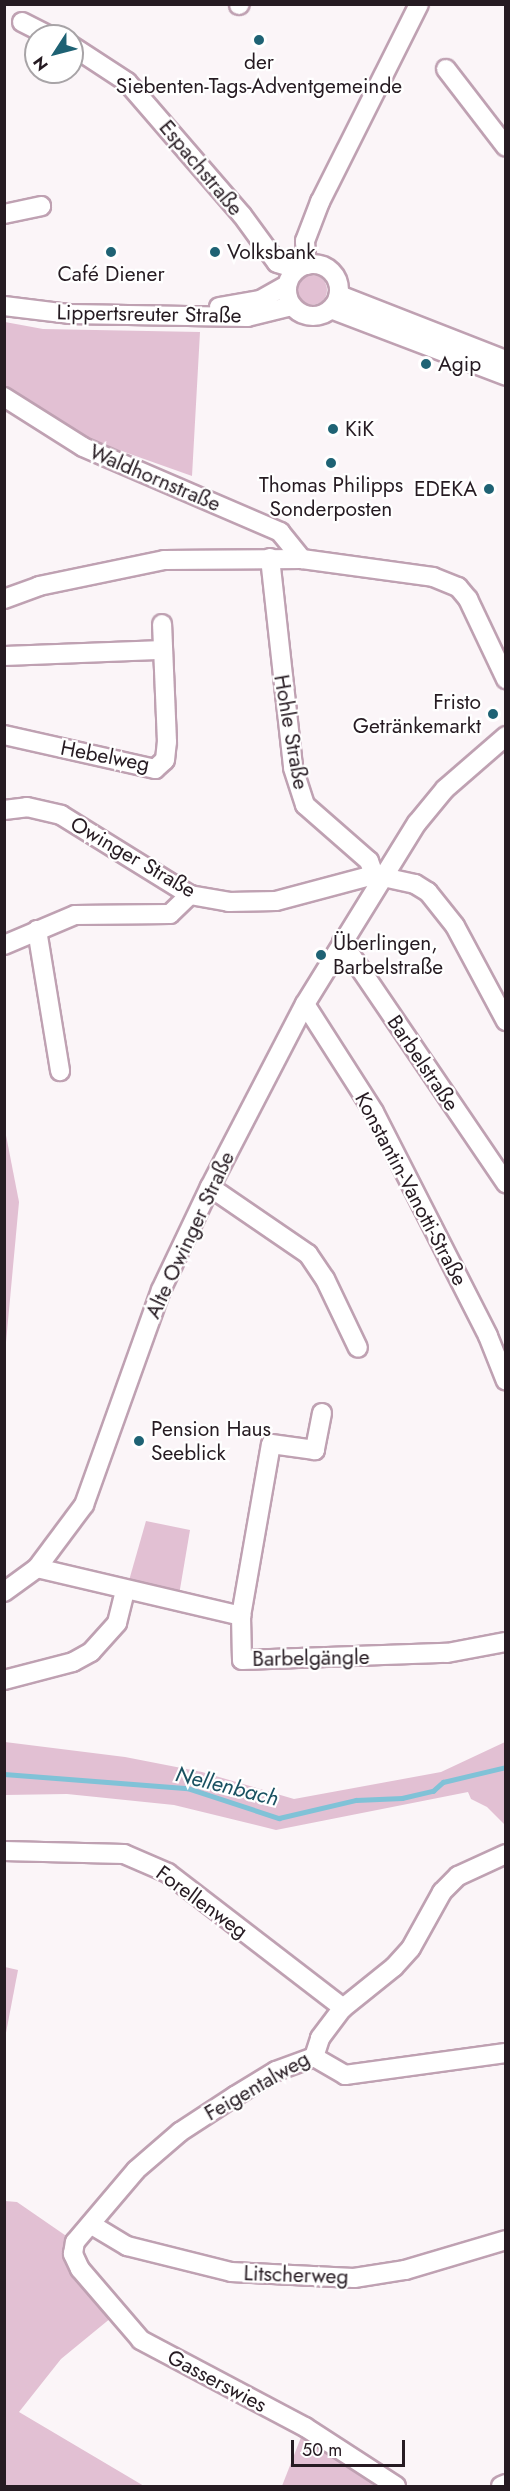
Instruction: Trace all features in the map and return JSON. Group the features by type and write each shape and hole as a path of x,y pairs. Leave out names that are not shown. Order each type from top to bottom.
{"street":[{"path":"419,4 316,212 305,241 292,306 311,316 335,302 506,360"},
{"path":"22,22 26,24"},
{"name":"Espachstraße","path":"84,54 127,82 242,215 277,263 297,273"},
{"path":"446,69 506,147"},
{"path":"4,213 41,206"},
{"path":"297,273 329,269 338,284 335,302"},
{"name":"Lippertsreuter Straße","path":"4,297 68,304 226,307 260,300 297,273"},
{"path":"335,302 506,376"},
{"name":"Lippertsreuter Straße","path":"4,306 69,314 247,317 292,306"},
{"name":"Waldhornstraße","path":"4,397 83,447 280,532 302,559"},
{"name":"Hohle Straße","path":"270,558 293,768 305,805 369,861 378,875"},
{"path":"4,599 39,586 164,560 302,559 446,580 468,599 506,679"},
{"name":"Hebelweg","path":"4,735 155,769 165,760 167,742 161,650 162,624"},
{"path":"4,656 161,650"},
{"name":"Alte Owinger Straße","path":"4,1592 37,1568 84,1505 161,1290 210,1187 305,1004 378,875 445,789 506,736"},
{"name":"Owinger Straße","path":"4,810 27,807 61,815 190,896 229,902 276,901 378,875"},
{"path":"378,875 428,892 455,926 506,1021"},
{"path":"4,945 75,915 170,914 190,896"},
{"path":"37,930 60,1071"},
{"name":"Barbelstraße","path":"342,942 506,1184"},
{"name":"Konstantin-Vanotti-Straße","path":"305,1004 374,1112 488,1336 506,1381"},
{"path":"210,1187 308,1254 326,1279 358,1348"},
{"path":"37,1568 241,1616 271,1444 315,1450 322,1413"},
{"path":"4,1680 73,1662 91,1652 117,1623 125,1590"},
{"name":"Barbelgängle","path":"241,1616 242,1660 447,1653 506,1642"},
{"name":"Forellenweg","path":"4,1851 124,1854 168,1873 343,2008"},
{"name":"Feigentalweg","path":"75,2242 92,2225 136,2170 180,2132 276,2070 314,2057 320,2038 343,2008 394,1967 411,1948 442,1892 458,1876 506,1854"},
{"path":"314,2057 345,2075 506,2053"},
{"name":"Litscherweg","path":"92,2225 127,2246 231,2272 354,2278 405,2270 506,2240"},
{"name":"Gasserswies","path":"75,2242 73,2254 80,2269 141,2340 305,2427 396,2487"},
{"path":"501,2487 506,2484"}],"shaded area":[{"path":"312,275 323,279 327,290 323,301 312,305 301,301 297,290 301,279"},
{"path":"5,322 43,329 200,332 192,476 85,438 5,392"},
{"path":"4,1125 19,1202 5,1353 4,1353"},
{"path":"146,1521 190,1530 179,1595 128,1584"},
{"path":"5,1742 125,1757 202,1772 294,1799 441,1772 505,1742 505,1825 487,1807 471,1799 468,1792 276,1830 174,1805 67,1794 5,1795"},
{"path":"4,1967 18,1970 5,2038"},
{"path":"5,2201 17,2202 75,2242 73,2254 117,2313 61,2359 19,2412 144,2486 5,2486"},
{"path":"305,2427 375,2473 372,2486 282,2486"}],"waterway":[{"name":"Nellenbach","path":"4,1774 187,1788 279,1818 356,1800 402,1798 433,1791 443,1782 506,1767"}],"place":[{"name":"der Siebenten-Tags-Adventgemeinde","path":"259,40"},
{"name":"Café Diener","path":"111,252"},
{"name":"Volksbank","path":"215,252"},
{"name":"Agip","path":"426,364"},
{"name":"KiK","path":"333,429"},
{"name":"Thomas Philipps Sonderposten","path":"331,463"},
{"name":"EDEKA","path":"489,489"},
{"name":"Fristo Getränkemarkt","path":"493,714"},
{"name":"Überlingen, Barbelstraße","path":"321,955"},
{"name":"Pension Haus Seeblick","path":"139,1441"}]}
